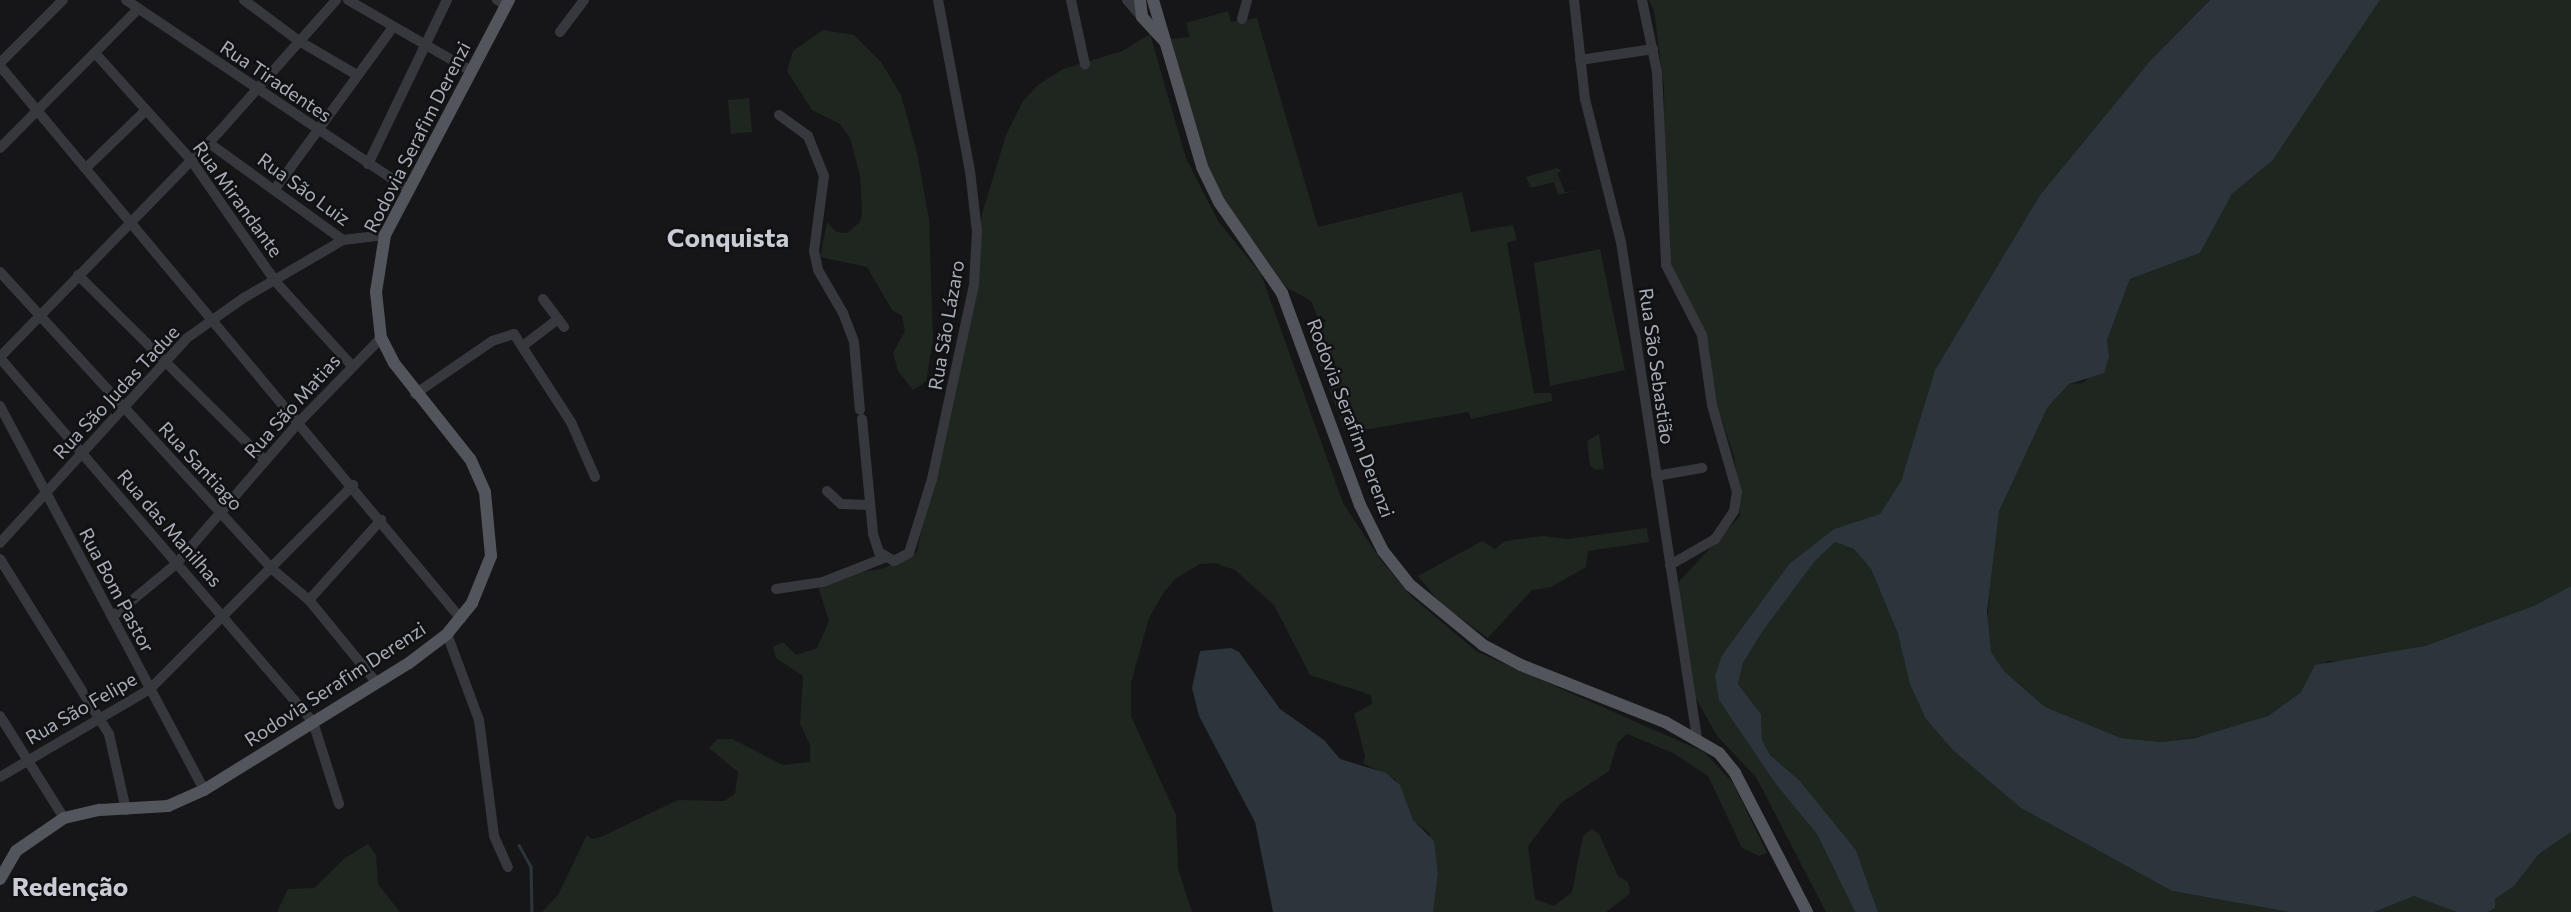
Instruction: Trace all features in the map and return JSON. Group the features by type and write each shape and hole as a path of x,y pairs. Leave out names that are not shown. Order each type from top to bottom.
{"main road":[{"path":"1140,0 1142,17 1166,44"},
{"name":"Rodovia Serafim Derenzi","path":"1153,0 1202,167 1219,202 1282,293 1360,505 1382,551 1410,586 1483,645 1521,665 1697,738 1735,773 1807,912"},
{"name":"Rodovia Serafim Derenzi","path":"0,878 16,851 64,818 168,806 204,790 377,683 447,634 461,619 483,584 491,556 488,504 470,459 414,392 381,338 376,292 385,235 504,2"}],"street":[{"path":"63,0 0,65 300,421 461,619"},
{"name":"Rua Tiradentes","path":"126,0 409,190"},
{"path":"244,0 299,41 357,75"},
{"path":"0,357 130,220 209,143 336,0"},
{"path":"348,0 471,71"},
{"path":"368,164 447,0"},
{"path":"560,32 584,0"},
{"name":"Rua São Lázaro","path":"889,559 909,553 941,446 975,272 977,232 970,171 938,0"},
{"path":"1071,0 1085,65"},
{"path":"1128,0 1142,17"},
{"path":"1242,19 1247,0"},
{"name":"Rua São Sebastião","path":"1574,0 1580,60 1621,242 1697,738"},
{"path":"1642,0 1653,50 1666,265 1702,335 1712,405 1737,492 1734,511 1715,539 1670,565"},
{"path":"0,148 138,9"},
{"path":"275,189 393,27"},
{"path":"1580,60 1653,50"},
{"name":"Rua Mirandante","path":"94,54 191,160 275,281 352,366"},
{"path":"86,167 146,110"},
{"path":"776,589 823,582 889,559 873,534 868,505 851,332 818,270 814,251 824,176 808,136 779,115"},
{"name":"Rua São Luiz","path":"209,143 343,240 385,235"},
{"name":"Rua São Judas Tadue","path":"0,543 164,360 212,319 343,240"},
{"name":"Rua Santiago","path":"0,272 43,313 123,407 272,569 309,600 377,683"},
{"path":"78,275 265,461"},
{"path":"524,345 561,323 543,299"},
{"path":"414,392 505,334 514,334 524,345 571,422 595,477"},
{"name":"Rua São Matias","path":"112,617 176,564 300,421 381,338"},
{"name":"Rua das Manilhas","path":"0,357 176,564 226,617 313,722"},
{"name":"Rua Bom Pastor","path":"0,406 204,790"},
{"path":"1656,476 1702,468"},
{"name":"Rua São Felipe","path":"0,777 150,689 226,617 353,485"},
{"path":"827,491 841,504 868,505"},
{"path":"309,600 381,520"},
{"path":"0,559 100,719 120,770 126,810"},
{"path":"447,634 479,720 494,836 509,867"},
{"path":"0,716 64,818"},
{"path":"313,722 339,804"}],"shaded area":[{"path":"1649,0 2210,0 2150,61 2040,195 1935,370 1901,481 1880,514 1834,529 1789,564 1722,655 1736,725 1775,783 1817,834 1855,912 1826,912 1756,777 1717,736 1694,695 1674,587 1740,516 1739,497 1734,456 1715,399 1709,347 1672,270 1665,238 1664,87 1654,11"},
{"path":"2210,0 2380,0 2273,160 2232,194 2200,253 2130,279 2107,340 2109,356 2104,373 2069,384 2047,408 1999,511 1987,611 1991,652 2004,671 2045,707 2121,738 2161,742 2195,738 2268,716 2301,692 2315,665 2425,646 2536,605 2571,586 2571,832 2539,854 2514,886 2495,899 2495,908 2488,912 2457,912 2414,896 2374,912 2289,912 2172,891 2021,808 1953,750 1926,719 1910,684 1898,634 1871,569 1854,549 1835,542 1815,561 1762,632 1743,663 1738,684 1761,714 1762,740 1770,755 1799,780 1856,850 1878,912 1855,912 1817,834 1775,783 1719,700 1715,676 1722,655 1789,564 1834,529 1880,514 1901,481 1935,370 2040,195 2150,61"},
{"path":"2380,0 2571,0 2571,586 2536,605 2425,646 2351,661 2327,661 2301,692 2268,716 2223,733 2161,742 2121,738 2045,707 2004,671 1991,652 1987,634 1991,554 1999,511 2022,457 2047,408 2069,384 2083,383 2109,356 2107,340 2130,279 2200,253 2232,194 2273,160"},
{"path":"1228,11 1231,22 1257,18 1318,227 1462,192 1471,232 1513,225 1517,240 1507,243 1534,393 1551,393 1553,401 1471,419 1469,412 1346,433 1313,347 1316,313 1311,301 1286,287 1222,197 1203,159 1171,39 1190,37 1186,23"},
{"path":"823,30 854,35 881,62 901,95 917,153 929,219 933,340 926,382 913,390 898,371 893,353 905,331 902,316 892,310 867,267 820,257 827,222 836,232 847,233 860,222 862,212 860,176 850,138 840,124 812,110 787,71 793,51"},
{"path":"1150,34 1186,158 1218,221 1261,274 1343,503 1380,559 1412,597 1476,651 1704,752 1733,783 1767,853 1759,856 1742,848 1708,776 1673,753 1627,734 1618,742 1609,771 1561,803 1528,846 1535,899 1554,906 1572,892 1583,836 1592,829 1599,834 1618,876 1628,882 1630,893 1606,912 1433,912 1438,874 1429,833 1413,820 1395,779 1363,763 1365,756 1354,714 1372,704 1371,695 1310,675 1274,605 1235,570 1215,563 1200,564 1175,579 1164,592 1149,618 1131,683 1131,716 1176,815 1178,869 1192,912 542,912 558,895 587,835 591,839 601,837 678,800 724,801 735,794 738,772 709,748 717,739 732,739 783,765 810,762 810,745 800,723 803,676 776,658 773,647 783,642 796,655 817,648 829,621 818,586 846,574 882,569 917,552 976,264 982,214 1006,135 1023,101 1038,85 1063,69 1122,51"},
{"path":"749,98 752,132 731,134 728,100"},
{"path":"1557,168 1562,171 1557,173 1565,192 1575,191 1558,195 1554,182 1531,188 1526,177"},
{"path":"1600,249 1625,370 1550,386 1534,263"},
{"path":"1599,434 1604,469 1595,470 1590,465 1587,441"},
{"path":"1647,528 1649,542 1588,551 1586,567 1551,587 1532,590 1488,638 1441,604 1418,576 1482,541 1495,549 1505,541 1543,536 1568,539"},
{"path":"1835,542 1854,549 1871,569 1898,634 1989,779 2021,808 2172,891 2289,912 1878,912 1856,850 1799,780 1770,755 1762,740 1761,714 1738,684 1743,663 1762,632 1815,561"},
{"path":"1231,648 1239,652 1280,709 1324,740 1340,759 1386,773 1400,785 1413,820 1434,841 1438,874 1433,912 1273,912 1255,822 1199,716 1192,688 1200,651"},
{"path":"2571,832 2571,912 2489,912 2495,908 2495,899 2514,886 2539,854"},
{"path":"368,844 376,855 378,884 400,912 277,912 288,889 314,888 345,858"},
{"path":"2414,896 2434,901 2457,912 2374,912"}],"waterway":[{"path":"519,845 531,867 532,912"}],"district":[{"name":"Conquista","path":"728,237"},
{"name":"Redenção","path":"70,886"}]}
